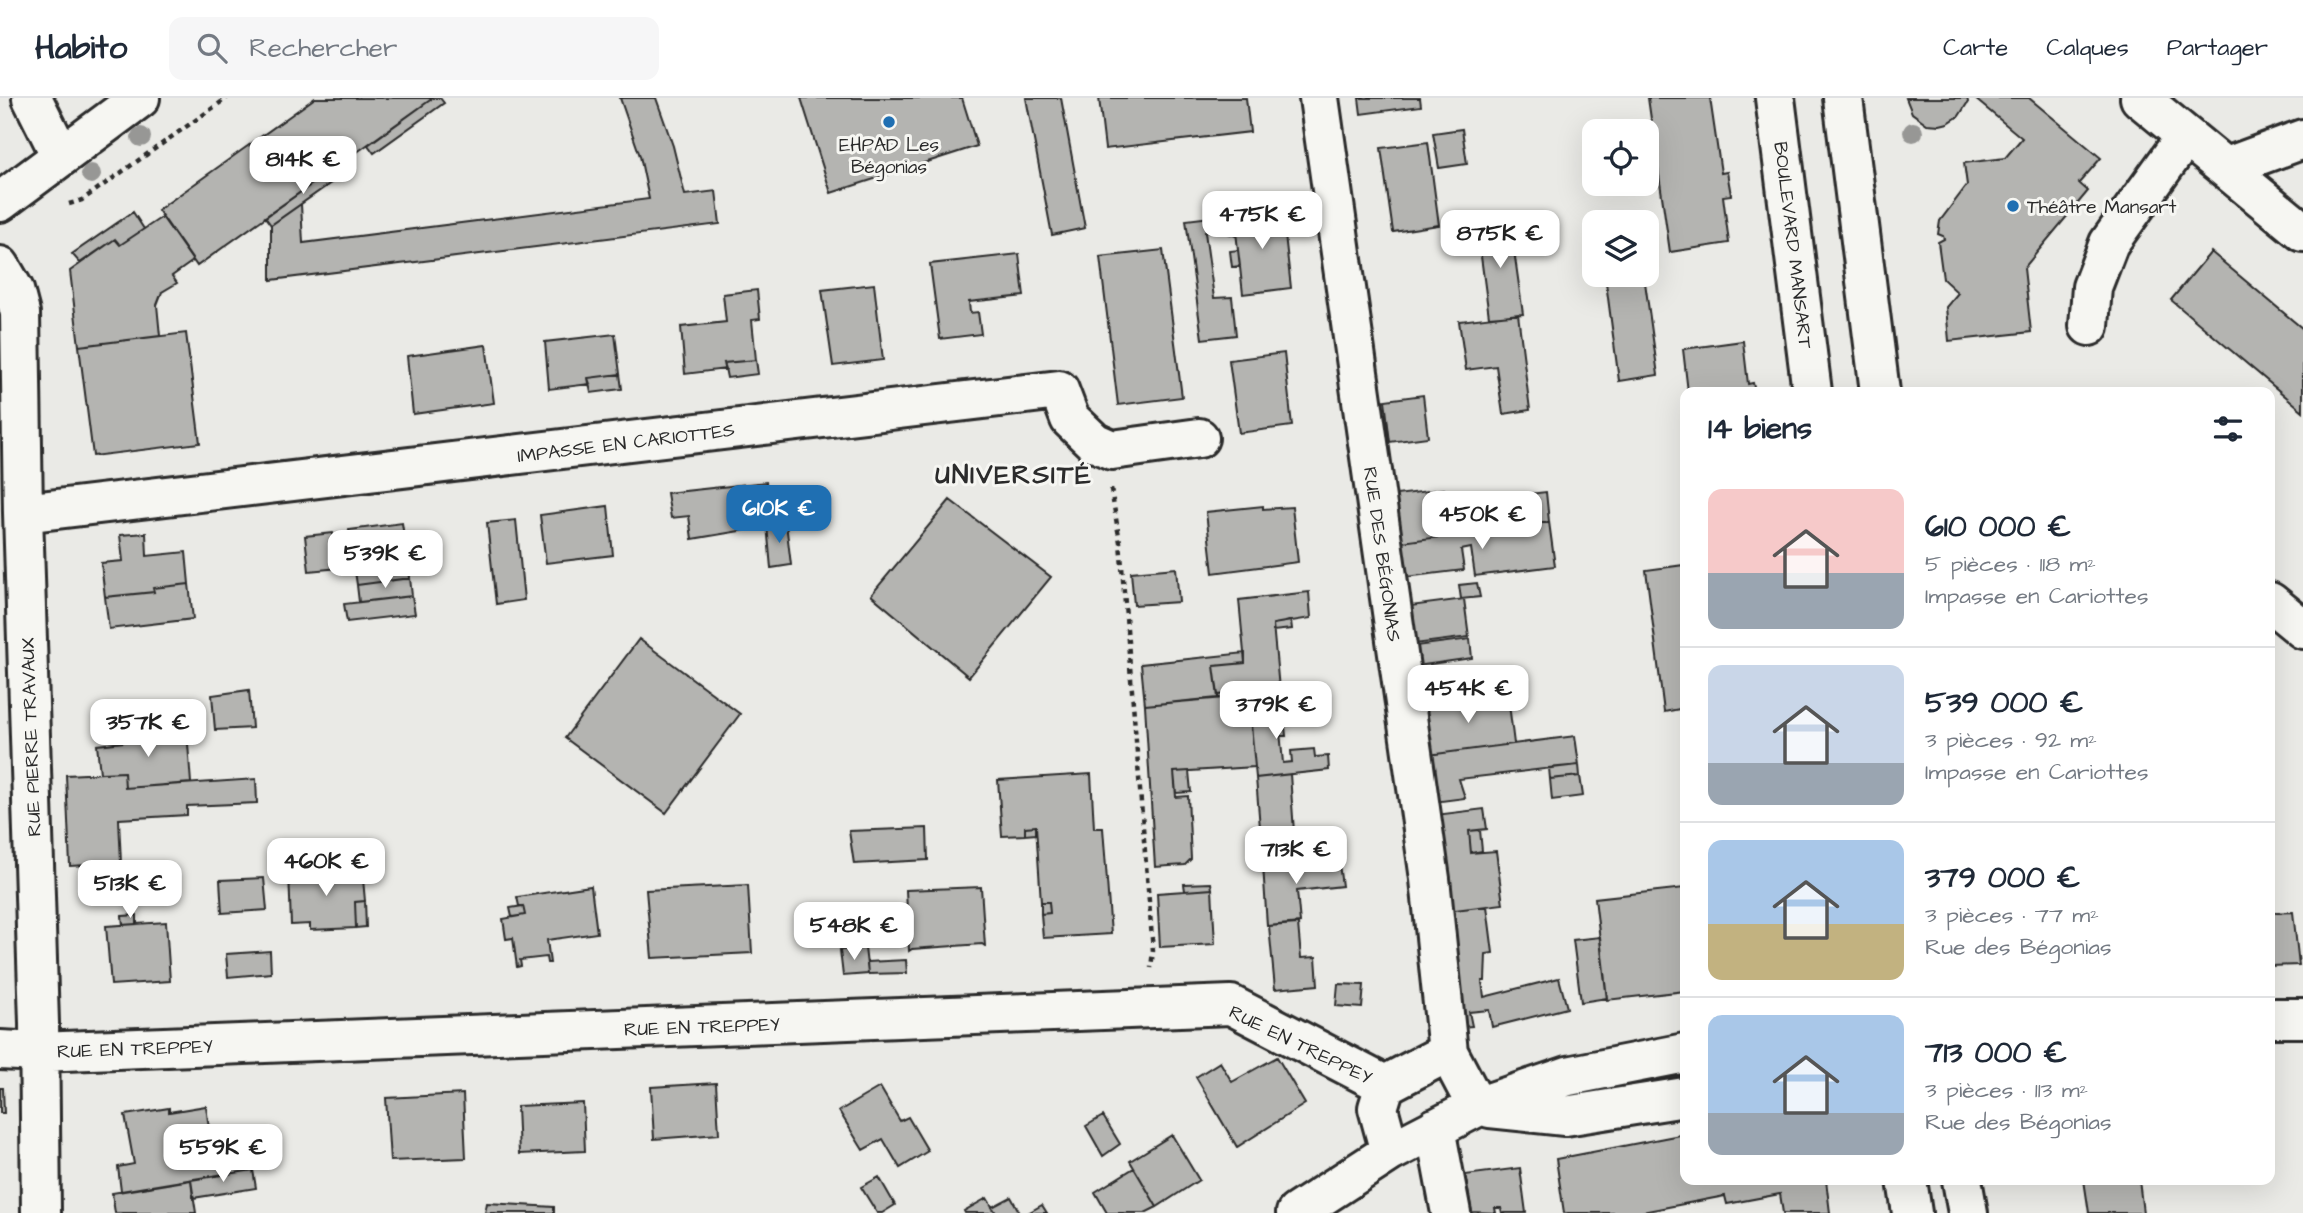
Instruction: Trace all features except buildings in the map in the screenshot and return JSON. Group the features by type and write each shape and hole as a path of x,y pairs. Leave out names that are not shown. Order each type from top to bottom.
{"street":[{"path":"32,98 61,156"},
{"path":"0,202 140,98"},
{"name":"RUE DES BÉGONIAS","path":"1319,98 1430,880 1448,1052"},
{"name":"BOULEVARD MANSART","path":"1775,98 1811,387"},
{"path":"1843,98 1879,387"},
{"path":"2140,98 2303,232"},
{"path":"2089,326 2092,287 2109,243 2186,136"},
{"path":"2227,167 2303,139"},
{"name":"RUE PIERRE TRAVAUX","path":"0,266 14,290 20,313 23,513 40,1052 41,1213"},
{"name":"IMPASSE EN CARIOTTES","path":"23,513 1059,390 1070,419 1094,442"},
{"path":"1094,442 1112,450 1199,438"},
{"path":"2275,605 2303,629"},
{"name":"RUE EN TREPPEY","path":"0,1050 40,1052 1231,1005 1385,1084"},
{"path":"2275,1018 2303,1018"},
{"path":"1390,1152 1378,1108 1385,1084 1448,1052 1477,1107"},
{"path":"1296,1213 1390,1152 1477,1107 1568,1076 1680,1054"},
{"path":"1477,1107 1565,1116 1680,1098"},
{"path":"1436,1128 1451,1213"},
{"path":"1909,1185 1912,1213"},
{"path":"1963,1185 1968,1213"}],"path":[{"path":"1094,442 1110,482 1120,542 1153,951 1147,1009"}],"place":[{"name":"EHPAD Les Bégonias","path":"889,122"},
{"name":"Théâtre Mansart","path":"2013,206"}],"district":[{"name":"UNIVERSITÉ","path":"1014,474"}]}
